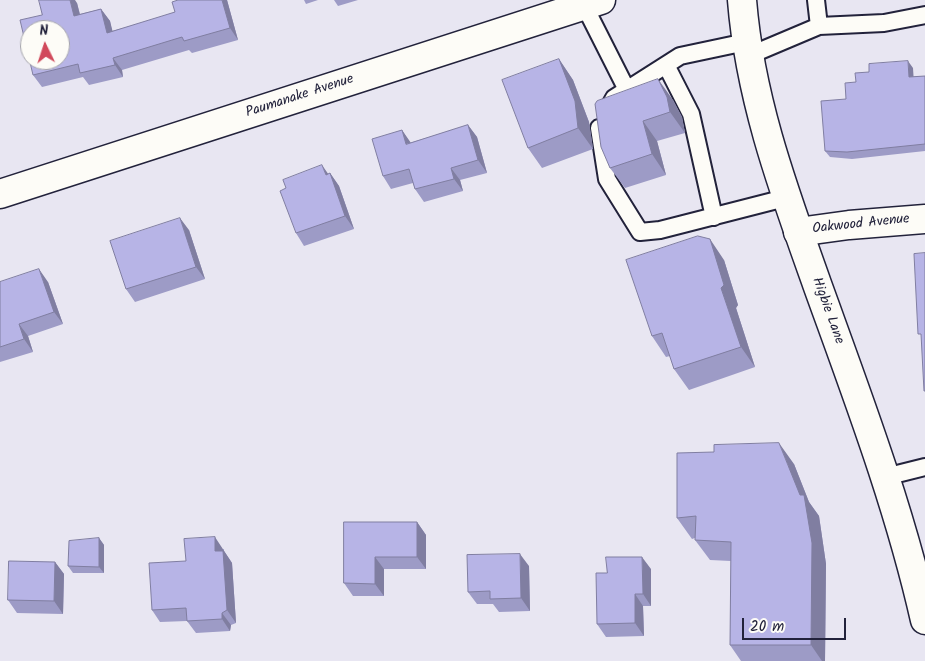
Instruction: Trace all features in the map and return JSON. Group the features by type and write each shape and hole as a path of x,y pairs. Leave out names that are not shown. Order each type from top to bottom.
{"street":[{"name":"Higbie Lane","path":"742,0 747,49 762,118 785,198 885,477 913,568 925,620"},
{"name":"Paumanake Avenue","path":"0,194 592,3"},
{"name":"Oakwood Avenue","path":"798,232 840,226 925,219"}],"lane":[{"path":"816,0 819,26"},
{"path":"592,3 627,90"},
{"path":"785,198 660,230 640,232 606,179 599,123 614,98 680,56 747,49 819,26 884,23 925,15"},
{"path":"666,65 691,114 714,217"},
{"path":"885,477 925,467"}],"building":[{"path":"39,0 70,0 74,16 101,9 107,33 175,12 172,2 178,0 222,0 230,28 184,41 182,37 113,58 115,65 80,73 78,64 70,66 70,20 20,20 42,15"},
{"path":"559,59 575,101 578,128 528,148 502,80"},
{"path":"908,61 909,77 925,76 925,144 847,152 825,151 821,101 846,99 845,83 856,82 855,73 869,72 869,64"},
{"path":"32,70 53,70 33,75"},
{"path":"658,79 667,97 670,112 643,121 652,154 610,168 601,147 595,104 597,101"},
{"path":"468,125 478,160 451,168 454,179 415,189 409,169 383,176 372,139 402,130 406,144"},
{"path":"322,165 326,175 330,173 345,216 296,233 280,191 286,188 283,180"},
{"path":"180,218 196,267 126,289 110,241"},
{"path":"698,236 710,239 724,285 721,288 741,347 674,369 662,333 652,336 626,260"},
{"path":"925,253 924,391 921,334 918,334 914,254"},
{"path":"39,269 54,312 19,324 24,339 0,347 0,282"},
{"path":"779,443 800,495 804,495 812,543 811,645 730,645 731,542 695,540 696,516 677,518 677,453 714,452 714,445"},
{"path":"344,522 417,522 417,557 375,557 375,584 344,583"},
{"path":"215,537 215,551 223,551 227,610 222,613 222,619 187,621 186,608 152,610 149,563 186,561 184,539"},
{"path":"99,538 99,567 68,566 69,541"},
{"path":"520,554 521,598 490,599 490,591 468,592 467,555"},
{"path":"606,557 642,557 643,594 635,594 635,623 597,624 596,573 607,573"},
{"path":"9,561 55,562 54,601 8,600"}]}
